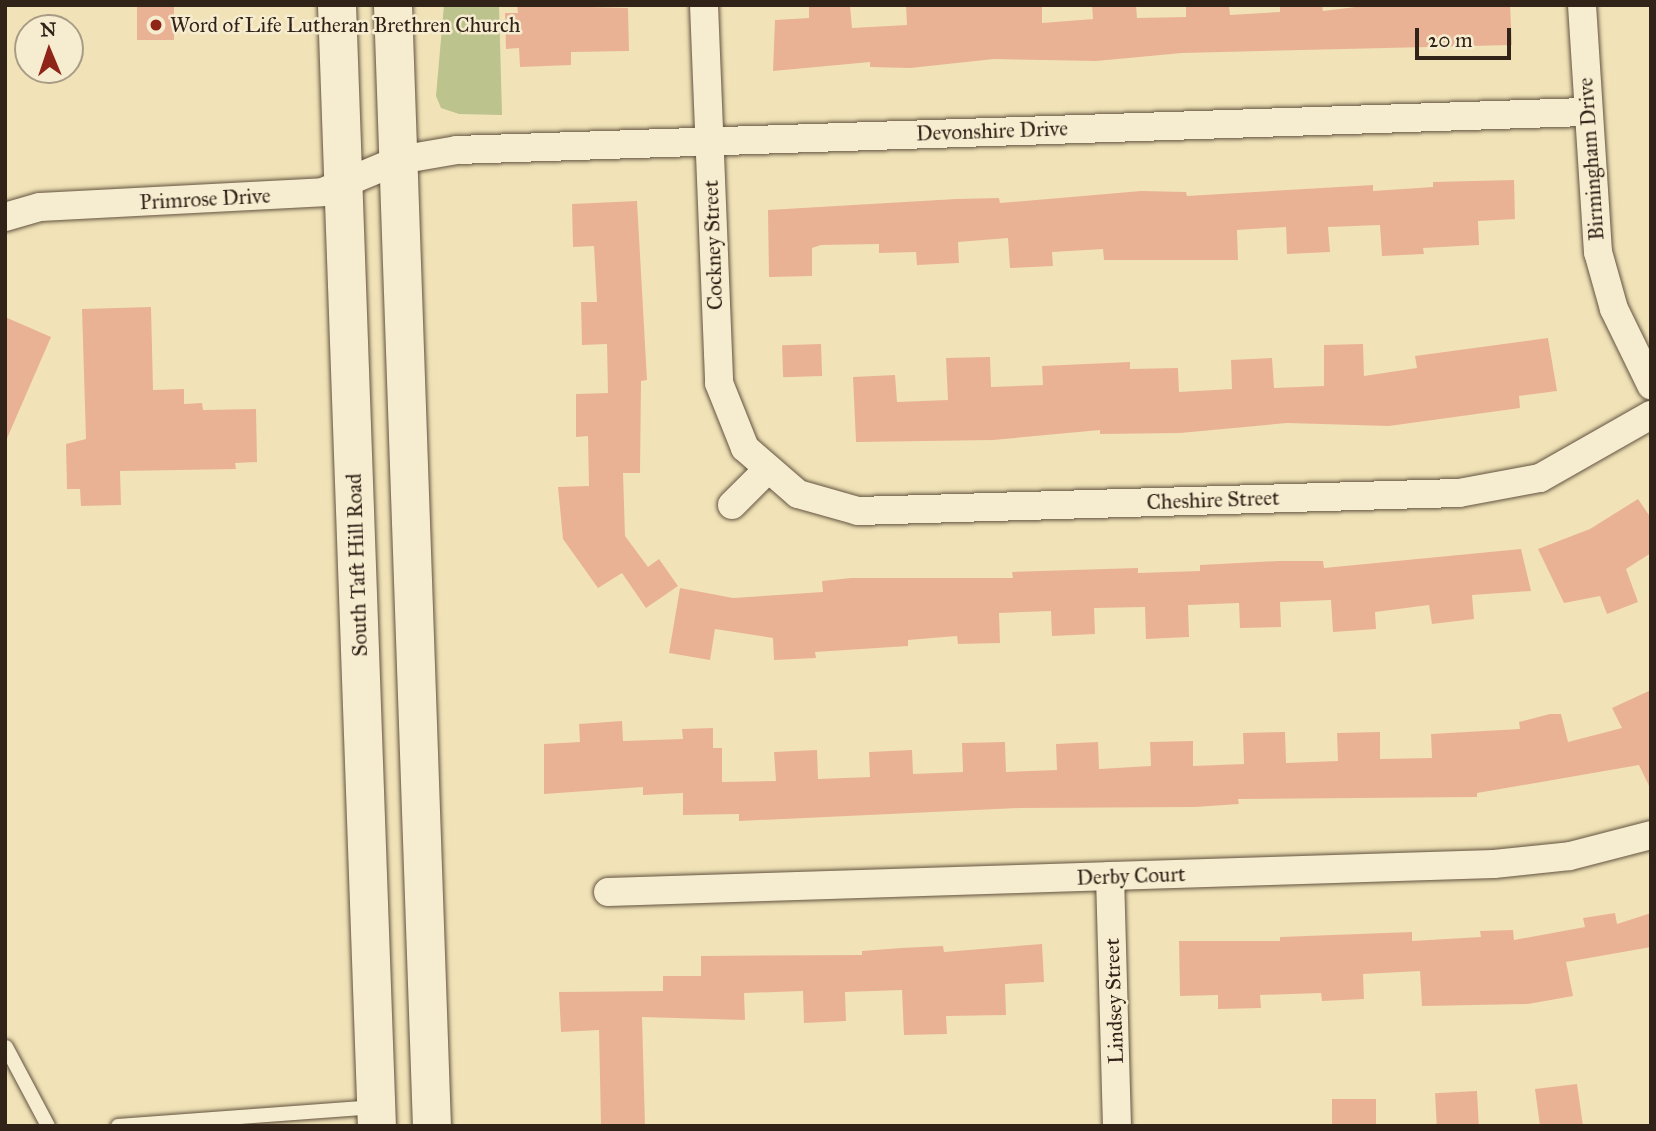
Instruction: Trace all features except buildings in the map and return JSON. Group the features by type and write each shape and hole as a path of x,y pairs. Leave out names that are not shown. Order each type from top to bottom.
{"main road":[{"name":"South Taft Hill Road","path":"337,5 376,1117"},
{"path":"393,5 432,1126"}],"street":[{"name":"Cockney Street","path":"704,5 719,383 745,448 766,471"},
{"name":"Birmingham Drive","path":"1582,5 1586,112 1598,252 1614,309 1651,385"},
{"name":"Devonshire Drive","path":"399,160 457,150 1586,112"},
{"name":"Primrose Drive","path":"5,217 40,207 304,195 343,185 399,160"},
{"name":"Cheshire Street","path":"766,471 798,494 858,511 1459,493 1540,478 1651,415"},
{"path":"733,505 766,471"},
{"name":"Derby Court","path":"608,892 1494,864 1570,856 1651,835"},
{"name":"Lindsey Street","path":"1110,876 1118,1126"}],"lane":[{"path":"6,1047 48,1126"},
{"path":"118,1126 376,1117"}],"green space":[{"path":"444,5 499,5 502,115 459,114 441,108 436,96"}],"place":[{"name":"Word of Life Lutheran Brethren Church","path":"156,25"}]}
